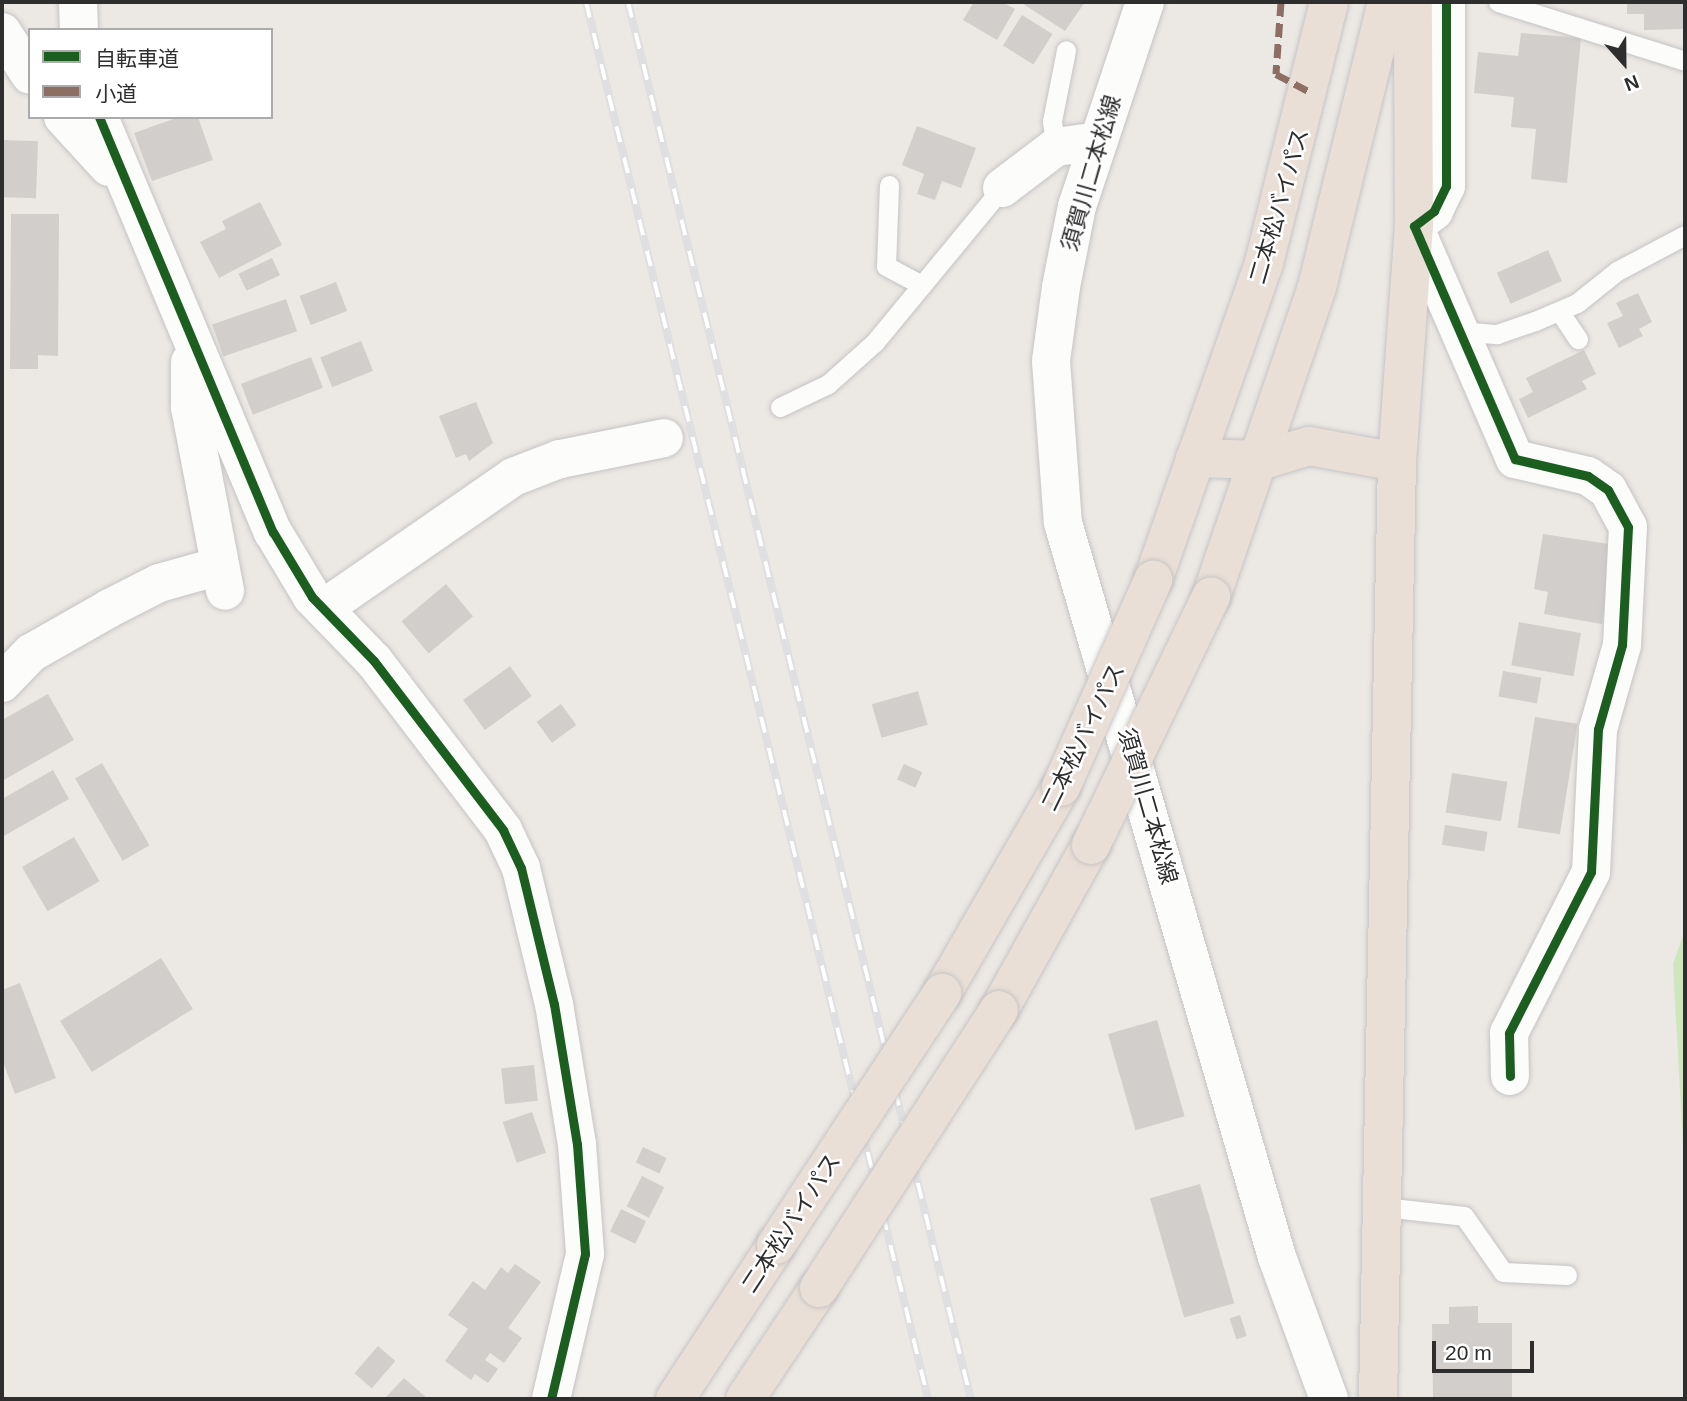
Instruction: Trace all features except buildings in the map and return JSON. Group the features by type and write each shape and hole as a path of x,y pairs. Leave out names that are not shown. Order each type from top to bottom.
{"highway":[{"name":"二本松バイパス","path":"675,1399 942,993 1061,787 1153,580 1264,263 1312,93 1329,2"},
{"path":"745,1399 999,1010 1091,845 1211,597 1263,460 1317,287 1387,2"},
{"path":"1378,1399 1397,462 1414,226 1413,2"},
{"path":"1195,458 1263,460 1309,446 1397,462"}],"street":[{"path":"78,2 79,28"},
{"name":"須賀川二本松線","path":"1145,2 1077,206 1051,361 1063,523 1277,1257 1329,1399"},
{"path":"1446,2 1446,186 1434,211 1414,226 1515,459 1588,476 1608,490 1628,527 1622,645 1598,729 1591,872 1509,1033 1510,1076"},
{"path":"2,32 28,72"},
{"path":"65,119 121,180"},
{"path":"100,119 121,180 273,532 324,608 439,744 503,830 521,868 554,1004 577,1144 585,1254 551,1399"},
{"path":"1002,188 1056,147 1099,141"},
{"path":"2,683 30,653 159,583 222,579 190,408 190,342"},
{"path":"324,608 513,477 560,458 664,439"}],"lane":[{"path":"1498,2 1685,61"},
{"path":"1056,147 1052,121 1066,50"},
{"path":"889,185 886,266 921,285"},
{"path":"780,407 828,384 876,342 1002,188"},
{"path":"1459,331 1497,334 1559,311 1685,234"},
{"path":"1559,311 1578,339"},
{"path":"1382,1207 1464,1216 1503,1272 1567,1275"}],"green space":[{"path":"1685,930 1685,1180 1673,964"}],"railway":[{"path":"586,2 928,1399"},
{"path":"628,2 971,1399"}],"marked path":[{"path":"1281,2 1276,74 1312,93"}],"cycle path":[{"path":"1446,2 1446,186 1434,211 1414,226 1515,459 1588,476 1608,490 1628,527 1622,645 1598,729 1591,872 1509,1033 1510,1076"},
{"path":"100,119 273,532 312,597 374,661 503,830 521,868 554,1004 577,1144 585,1254 551,1399"}]}
